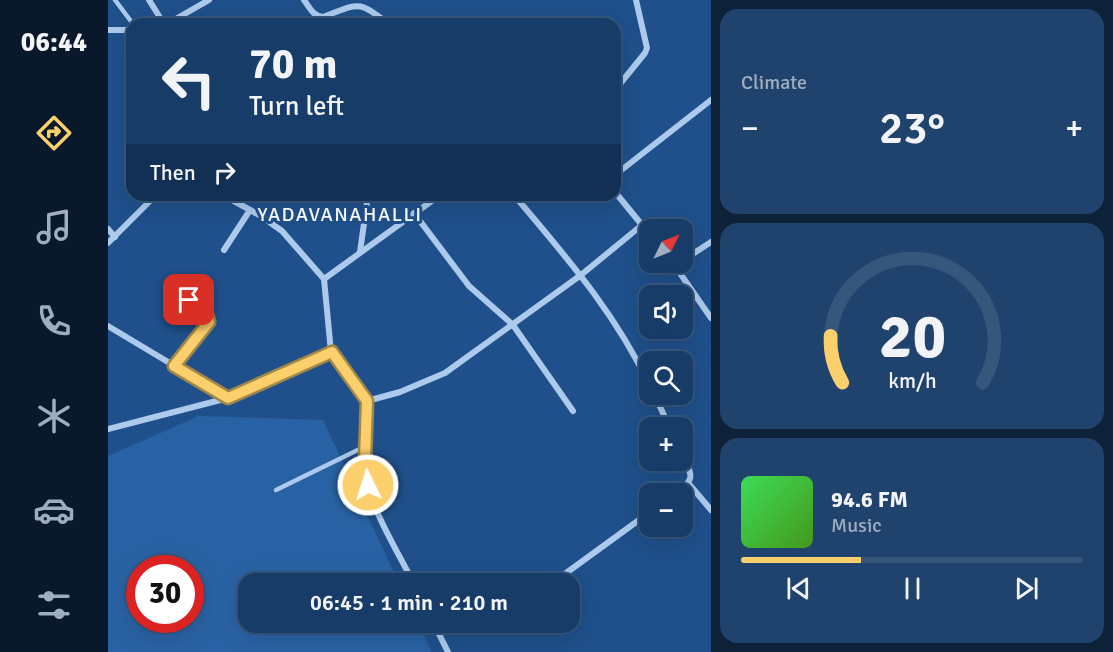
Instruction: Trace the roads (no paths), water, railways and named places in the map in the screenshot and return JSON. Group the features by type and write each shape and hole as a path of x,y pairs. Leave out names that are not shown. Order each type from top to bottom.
{"street":[{"path":"149,0 162,18"},
{"path":"177,18 209,0"},
{"path":"304,0 313,14 318,17 357,4 364,4 382,18"},
{"path":"621,83 645,53 646,48 636,0"},
{"path":"108,30 126,30"},
{"path":"621,170 711,100"},
{"path":"621,199 639,221"},
{"path":"108,243 150,201"},
{"path":"234,201 282,231 324,279 332,352 367,401 368,485 376,508 408,573"},
{"path":"360,252 367,201"},
{"path":"324,279 431,201"},
{"path":"519,201 581,275 614,320 639,366"},
{"path":"224,250 250,210"},
{"path":"414,213 470,286 513,326 573,411"},
{"path":"367,401 400,392 445,372 513,326 639,227"},
{"path":"108,229 115,237"},
{"path":"693,253 711,242"},
{"path":"684,273 711,318"},
{"path":"171,286 209,318 209,322 174,366"},
{"path":"108,326 228,398"},
{"path":"108,429 228,398 332,352"},
{"path":"693,489 711,510"},
{"path":"566,573 639,520"},
{"path":"438,633 448,652"}],"lane":[{"path":"115,0 128,18"},
{"path":"276,490 366,446"}],"district":[{"name":"YADAVANAHALLI","path":"340,214"}]}
